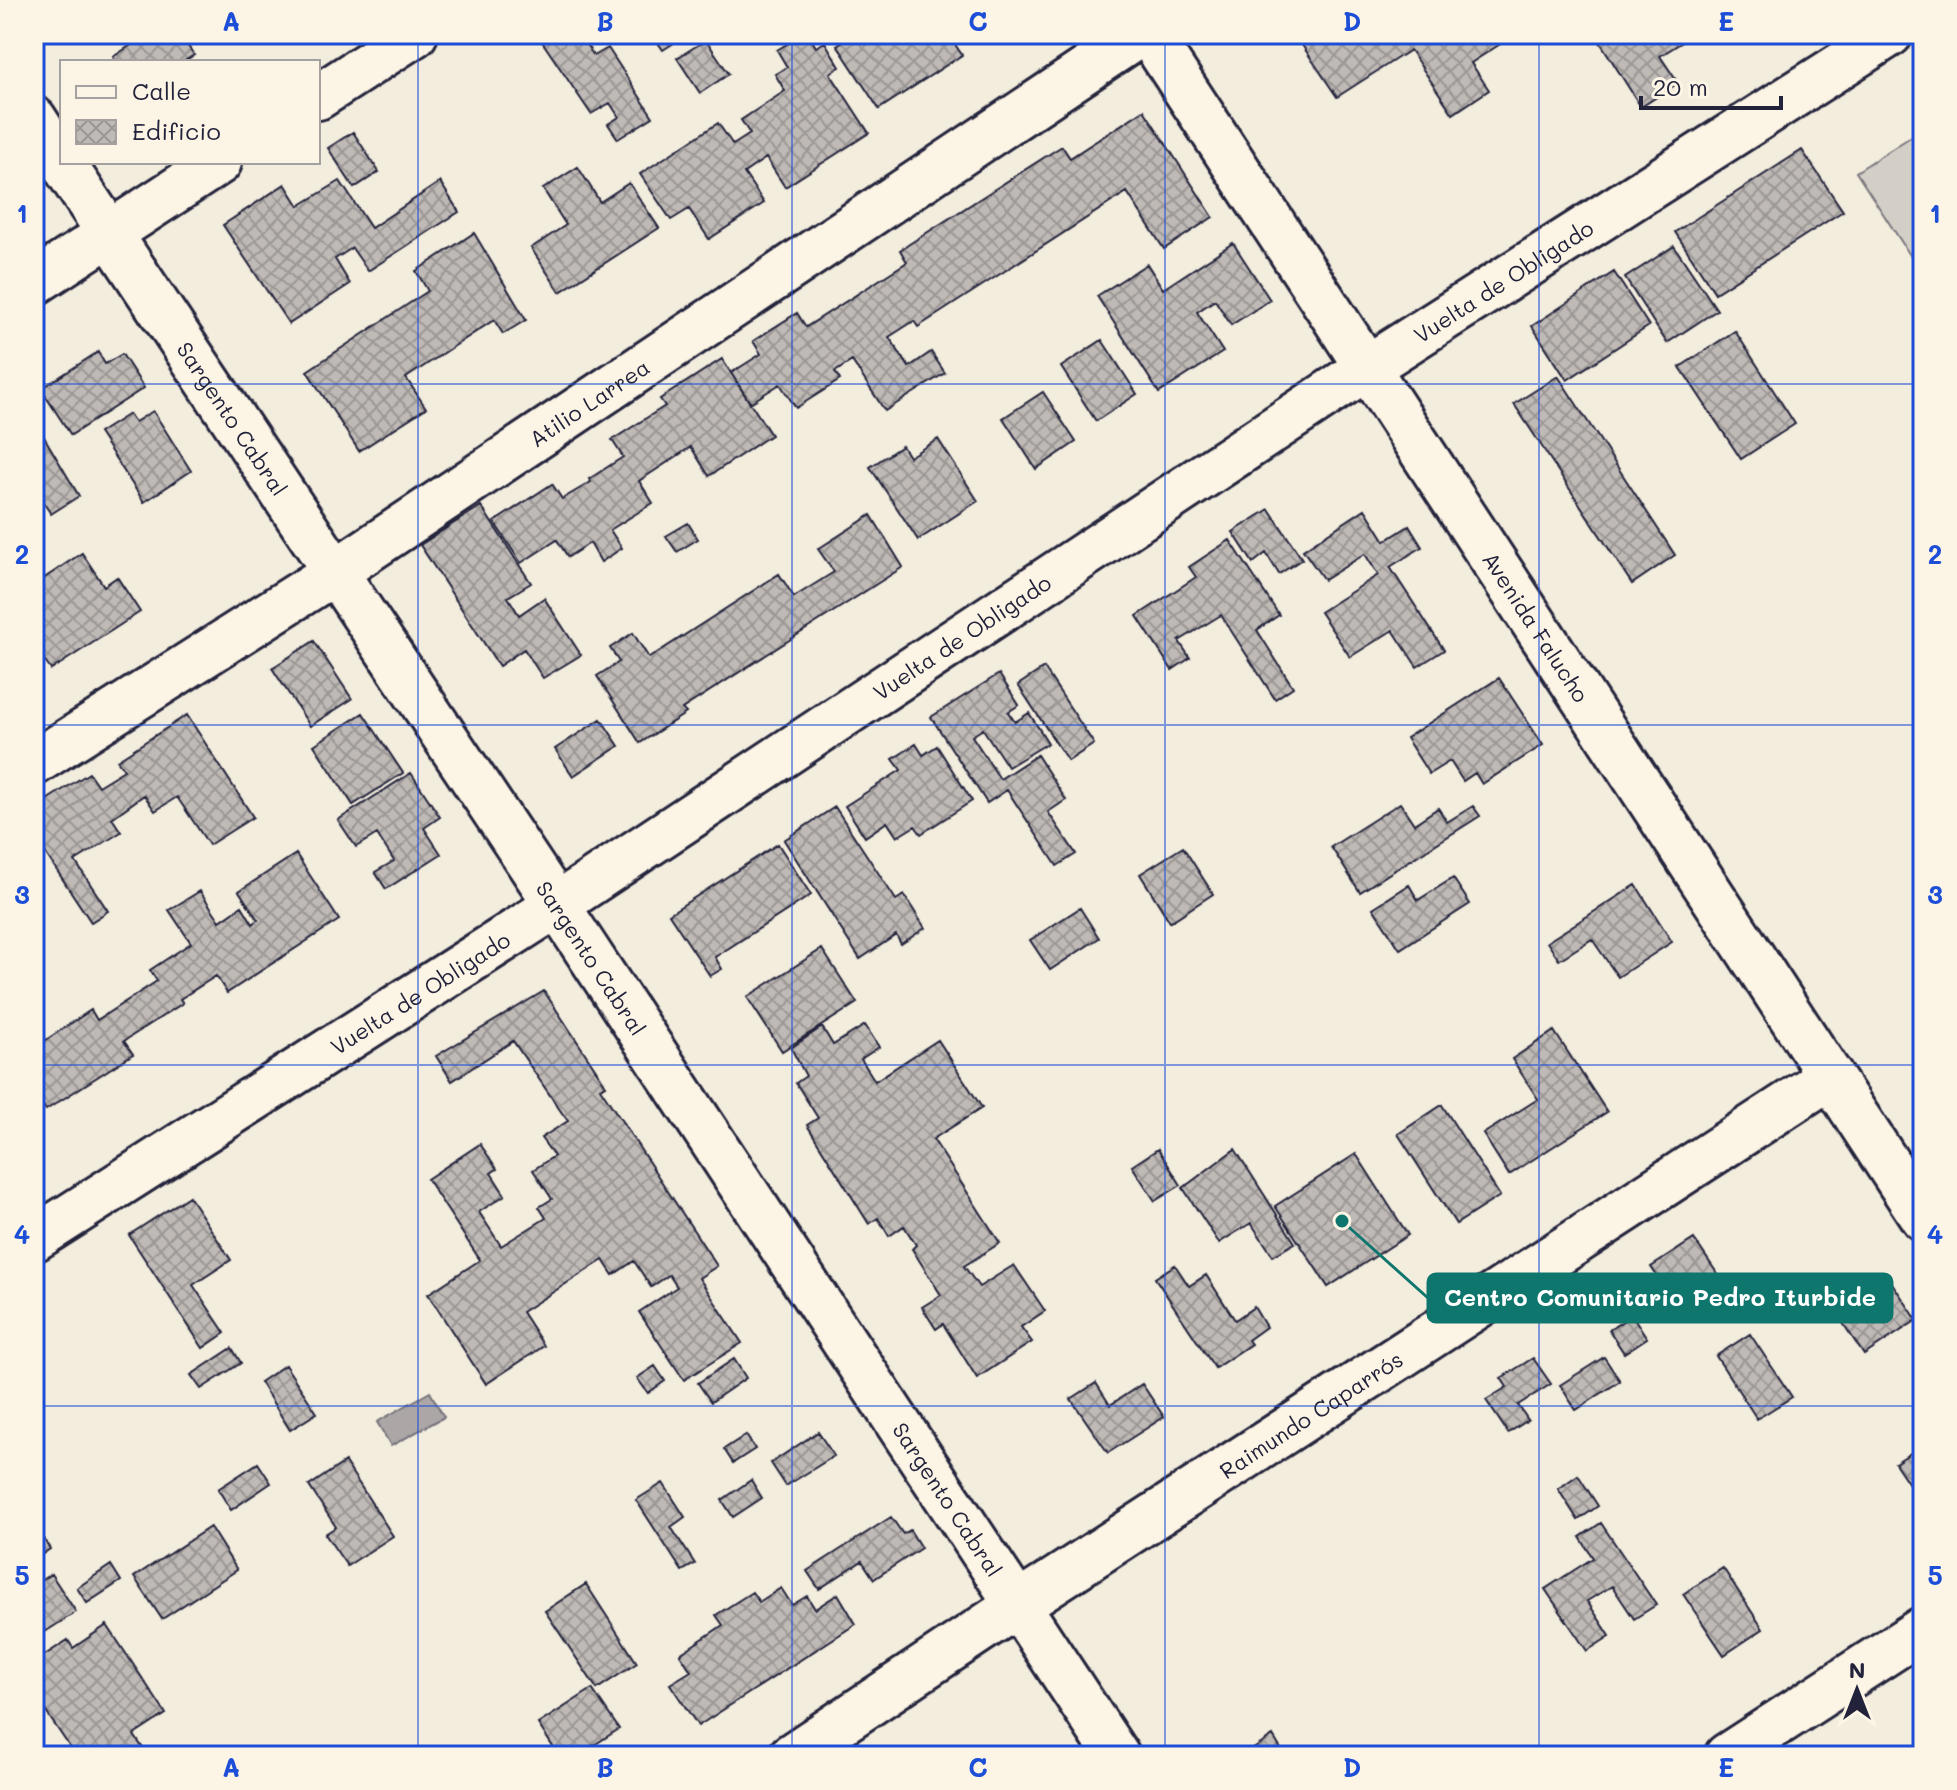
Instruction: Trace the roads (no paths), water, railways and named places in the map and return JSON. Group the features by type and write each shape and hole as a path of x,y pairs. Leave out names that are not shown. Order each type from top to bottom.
{"street":[{"path":"320,96 415,34"},
{"name":"Atilio Larrea","path":"34,763 335,572 1140,34"},
{"name":"Avenida Falucho","path":"1149,34 1923,1218"},
{"name":"Vuelta de Obligado","path":"34,1239 557,905 1368,367 1890,34"},
{"name":"Sargento Cabral","path":"34,119 60,159"},
{"name":"Sargento Cabral","path":"63,164 557,905 1117,1756"},
{"path":"34,283 216,164"},
{"name":"Raimundo Caparrós","path":"791,1756 1019,1604 1831,1076"},
{"path":"1727,1756 1923,1629"}],"place":[{"name":"Centro Comunitario Pedro Iturbide","path":"1342,1221"}]}
